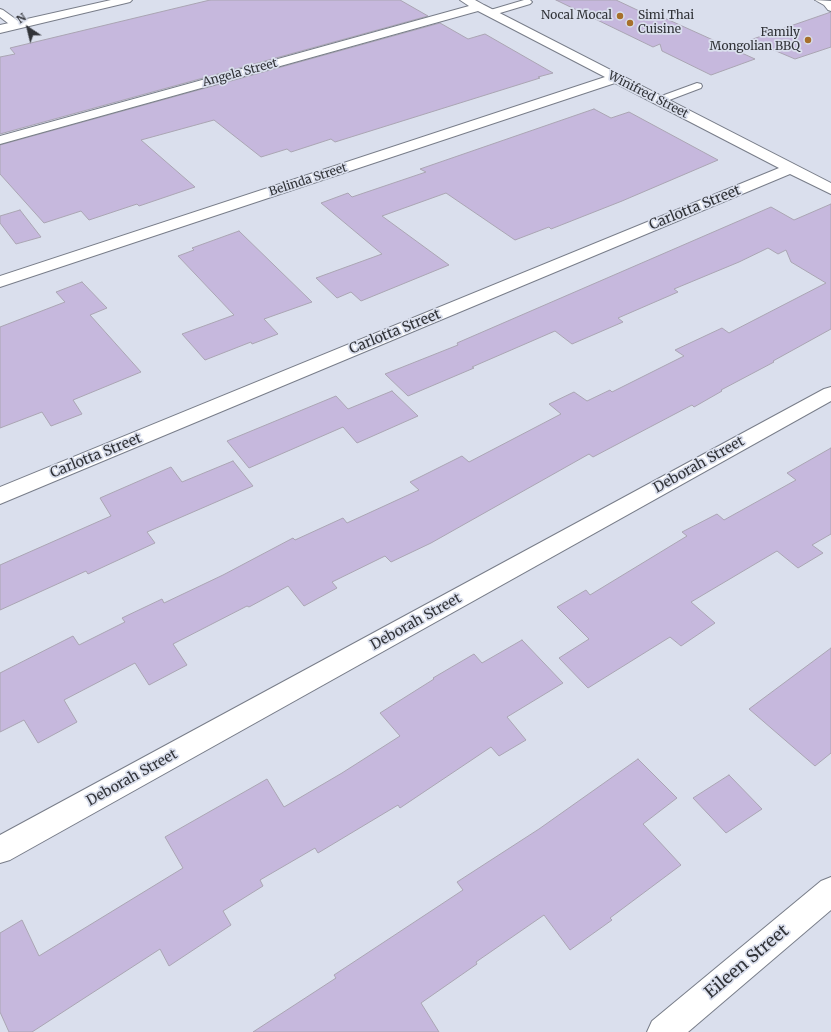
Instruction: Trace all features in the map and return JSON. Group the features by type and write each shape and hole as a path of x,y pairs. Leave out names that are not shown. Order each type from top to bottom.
{"street":[{"path":"0,29 126,0"},
{"name":"Winifred Street","path":"466,0 831,189"},
{"name":"Angela Street","path":"0,140 485,10"},
{"name":"Belinda Street","path":"0,282 616,78"},
{"name":"Carlotta Street","path":"0,496 791,168"},
{"name":"Deborah Street","path":"0,850 831,393"},
{"name":"Eileen Street","path":"663,1032 831,891"}],"lane":[{"path":"820,0 828,3 831,8"},
{"path":"485,10 527,2"},
{"path":"0,12 16,26"},
{"path":"660,100 697,86"}],"building":[{"path":"210,0 400,0 428,16 0,134 0,57 15,54 10,48"},
{"path":"556,0 616,0 650,16 649,11 755,59 711,75 662,51 660,44 653,47"},
{"path":"831,12 831,47 795,59 750,40"},
{"path":"440,23 468,39 485,34 553,73 335,142 331,139 291,152 287,149 261,157 214,120 141,140 195,187 139,206 137,204 89,220 81,211 44,223 0,174 0,145"},
{"path":"594,109 611,118 629,112 718,160 622,201 551,229 549,227 515,240 446,193 382,216 449,265 361,301 351,292 337,298 316,278 382,254 321,203 348,193 352,197 426,172 420,169"},
{"path":"831,204 831,329 773,361 774,362 721,390 722,391 694,407 692,405 593,457 589,454 431,543 391,562 385,556 332,582 337,588 304,606 288,586 173,644 187,665 149,685 135,663 64,700 77,722 38,743 24,720 0,732 0,673 73,636 79,645 125,622 122,618 162,599 164,603 223,575 293,538 295,540 343,518 347,523 419,490 410,482 462,456 469,462 561,414 549,404 574,392 587,401 610,390 612,392 684,356 675,350 722,328 729,333 826,283 791,262 786,250 778,254 768,248 739,262 674,289 678,292 618,318 623,322 572,344 555,331 408,396 385,374 458,345 457,343 771,207 794,220"},
{"path":"20,210 41,237 16,244 0,223 0,216"},
{"path":"239,231 312,302 264,319 278,334 252,344 251,342 205,360 182,334 234,315 178,256 194,250 192,248"},
{"path":"82,282 107,308 90,315 141,372 73,400 82,414 51,426 42,412 0,428 0,327 65,302 56,292"},
{"path":"392,391 418,416 357,443 343,427 249,468 227,441 336,396 348,409"},
{"path":"831,448 831,534 812,545 823,553 798,568 777,551 691,602 715,623 681,646 670,637 588,688 559,658 589,639 557,607 586,590 590,595 687,536 682,532 717,514 724,520 796,480 787,473"},
{"path":"233,461 253,486 147,532 155,543 88,574 86,571 0,610 0,565 111,516 100,498 171,467 182,482"},
{"path":"522,640 563,683 507,717 526,740 499,756 491,747 400,808 398,805 318,853 315,848 260,880 263,886 223,911 231,925 169,966 160,949 32,1032 9,1032 0,1012 0,933 22,920 39,956 183,868 165,837 267,779 284,807 342,773 400,736 380,713 434,679 433,678 474,654 482,663"},
{"path":"831,648 831,753 815,766 749,709"},
{"path":"638,759 677,798 643,824 681,865 610,918 612,920 570,950 544,915 476,962 477,964 421,1003 439,1032 253,1032 336,978 334,975 463,890 457,882 539,829"},
{"path":"729,775 762,809 726,833 693,798"}],"place":[{"name":"Nocal Mocal","path":"620,16"},
{"name":"Simi Thai Cuisine","path":"630,23"},
{"name":"Family Mongolian BBQ","path":"808,40"}]}
